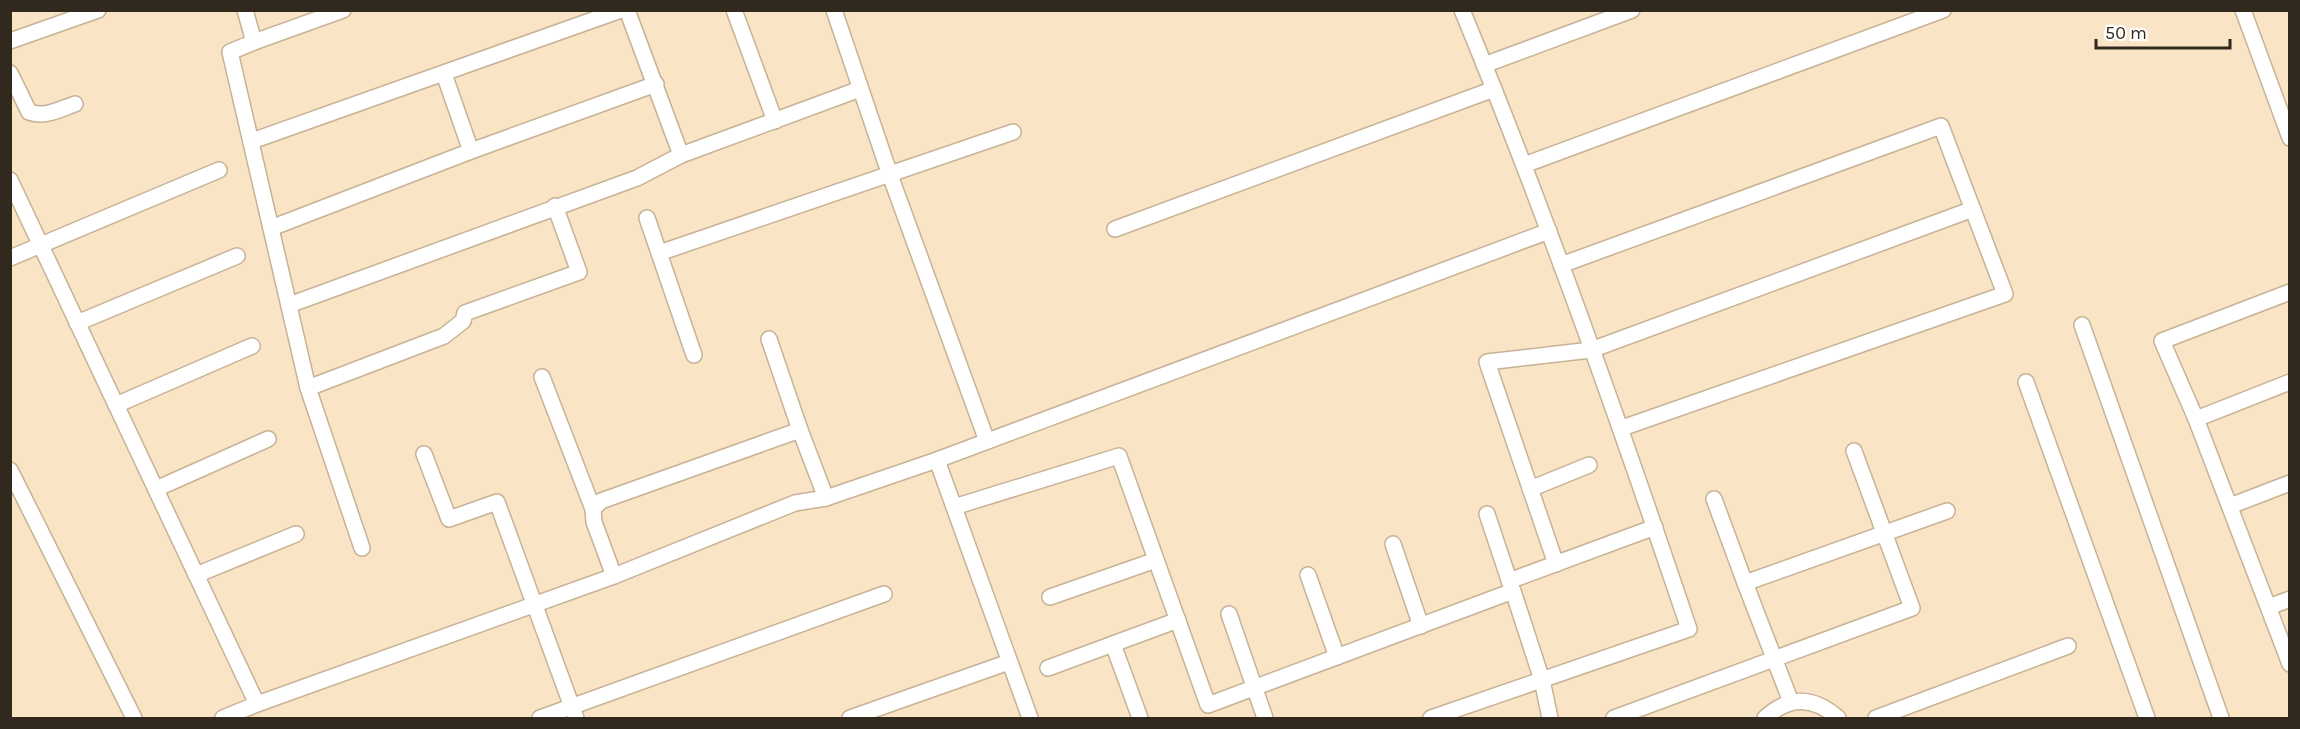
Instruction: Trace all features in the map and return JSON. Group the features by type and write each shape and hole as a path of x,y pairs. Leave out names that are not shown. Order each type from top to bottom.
{"street":[{"path":"10,41 98,10"},
{"path":"245,10 254,42"},
{"path":"252,141 621,10"},
{"path":"627,10 681,155"},
{"path":"734,10 775,120"},
{"path":"834,10 890,175 987,441"},
{"path":"1431,718 1689,629 1622,428 1591,350 1524,165 1462,10"},
{"path":"1484,65 1632,10"},
{"path":"1524,165 1943,10"},
{"path":"2243,10 2289,138"},
{"path":"335,12 230,52 308,388 362,548"},
{"path":"10,73 29,112 46,114 75,104"},
{"path":"444,74 471,151"},
{"path":"271,228 471,151 656,84"},
{"path":"289,305 555,206 637,178 681,155 860,89"},
{"path":"1115,229 1494,89"},
{"path":"1562,265 1941,126 2005,294 1622,428"},
{"path":"659,253 1013,132"},
{"path":"10,258 219,170"},
{"path":"10,180 257,704"},
{"path":"308,388 444,336 463,321 465,313 579,272 555,206"},
{"path":"1556,564 1487,362 1591,350 1973,209"},
{"path":"647,218 694,355"},
{"path":"223,718 614,576 795,503 826,498 937,460 1549,231"},
{"path":"77,323 237,256"},
{"path":"2289,292 2162,341 2196,419 2289,664"},
{"path":"2082,325 2221,718"},
{"path":"769,339 826,498"},
{"path":"116,405 252,345"},
{"path":"542,377 593,509 594,522 614,576"},
{"path":"2026,382 2147,718"},
{"path":"2196,419 2289,382"},
{"path":"593,509 602,501 800,430"},
{"path":"156,489 268,439"},
{"path":"1614,718 1912,608 1854,451"},
{"path":"424,454 448,519 497,502 574,713"},
{"path":"954,507 1119,456 1208,705 1421,626 1556,564 1655,527"},
{"path":"937,460 1030,718"},
{"path":"1530,489 1589,465"},
{"path":"10,470 15,490 134,718"},
{"path":"2230,506 2289,483"},
{"path":"1714,499 1791,702"},
{"path":"1745,583 1947,511"},
{"path":"1487,514 1542,680 1550,718"},
{"path":"196,575 296,534"},
{"path":"1393,544 1421,626"},
{"path":"1050,597 1156,560"},
{"path":"1308,574 1337,657"},
{"path":"540,718 574,713 884,594"},
{"path":"2269,607 2289,599"},
{"path":"1229,614 1265,718"},
{"path":"1048,669 1178,620"},
{"path":"1113,644 1140,718"},
{"path":"1876,718 2068,646"},
{"path":"850,718 1010,662"},
{"path":"1765,718 1776,709 1791,702 1804,701 1817,704 1838,718"}]}
